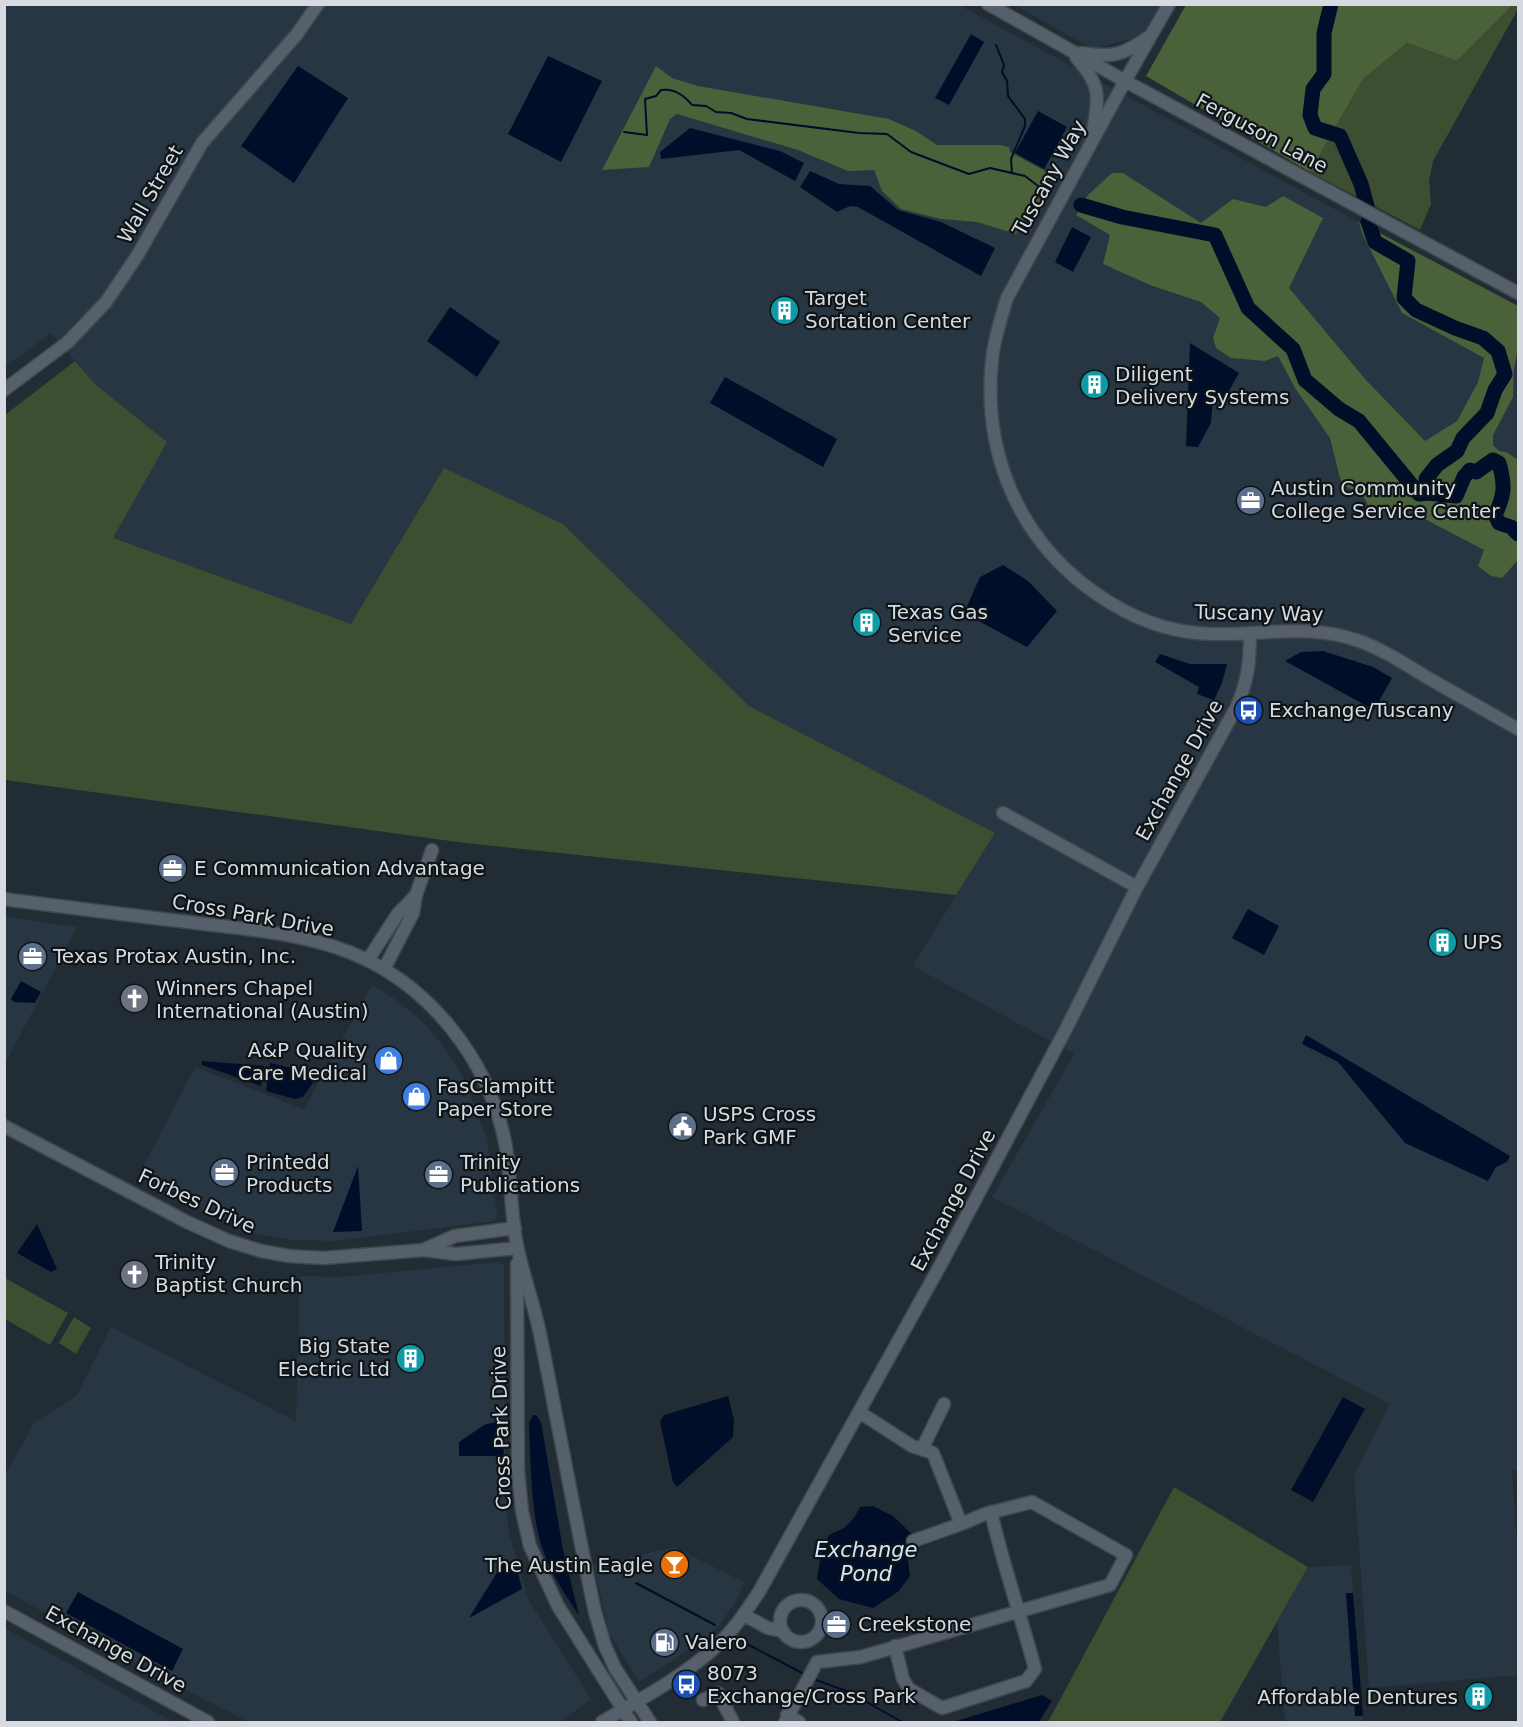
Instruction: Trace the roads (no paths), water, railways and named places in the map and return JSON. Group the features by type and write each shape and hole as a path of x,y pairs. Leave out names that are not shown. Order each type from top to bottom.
{"street":[{"name":"Wall Street","path":"4,390 69,342 106,302 137,256 202,142 297,34 318,4"},
{"name":"Ferguson Lane","path":"988,4 1125,81 1518,293"},
{"name":"Tuscany Way","path":"1169,4 1007,298 992,359 991,387 992,415 1002,469 1012,496 1031,529 1068,572 1095,594 1132,614 1188,632 1212,634 1332,633 1357,640 1408,666 1518,729"},
{"path":"1071,51 1113,56 1131,49 1151,36"},
{"path":"1071,51 1096,84 1097,104 1092,141"},
{"name":"Exchange Drive","path":"602,1722 679,1676 712,1650 744,1615 759,1592 941,1264 1055,1049 1137,887 1237,706 1245,689 1250,666 1250,633"},
{"path":"1003,813 1137,887"},
{"path":"384,969 413,914 416,895 432,850"},
{"path":"368,960 397,915 416,895"},
{"name":"Cross Park Drive","path":"4,899 293,937 325,944 368,960 417,992 458,1037 485,1084 505,1142 517,1248 518,1471 527,1535 558,1606 631,1722"},
{"name":"Forbes Drive","path":"4,1126 187,1222 229,1241 261,1251 289,1256 323,1258 424,1250 456,1254 517,1248"},
{"name":"Forbes Drive","path":"424,1250 454,1236 515,1228"},
{"name":"Cross Park Drive","path":"517,1248 538,1326 596,1612 605,1646 636,1702 650,1722"},
{"path":"922,1449 944,1404"},
{"path":"859,1412 912,1446 933,1453 962,1524"},
{"path":"817,1662 861,1657 1110,1585 1126,1555 1032,1502 991,1512 913,1541"},
{"path":"895,1646 903,1679 909,1689 942,1708 1026,1681 1035,1669 991,1512"},
{"path":"794,1602 809,1602 819,1612 820,1626 815,1636 806,1642 792,1640 783,1631 780,1617 788,1605 794,1602"},
{"name":"Exchange Drive","path":"4,1611 208,1722"},
{"path":"744,1615 768,1628 783,1631"},
{"path":"806,1642 817,1662"},
{"path":"799,1722 786,1719 817,1662"},
{"path":"703,1700 721,1689 733,1722"}],"water":[{"path":"971,34 984,42 949,105 935,98"},
{"path":"548,56 602,81 561,162 508,134"},
{"path":"298,66 348,98 294,183 241,146"},
{"path":"1038,111 1067,127 1044,169 1015,153"},
{"path":"690,128 780,151 804,163 795,181 739,150 661,159 660,152"},
{"path":"810,171 839,184 870,186 898,210 941,222 995,248 981,276 858,207 850,206 837,212 800,187"},
{"path":"1072,227 1091,237 1073,272 1055,262"},
{"path":"450,307 500,342 477,377 427,341"},
{"path":"1190,343 1239,373 1226,396 1213,396 1211,423 1198,447 1186,446"},
{"path":"725,377 837,439 823,467 710,403"},
{"path":"1003,565 1028,581 1057,611 1027,647 964,613 980,577"},
{"path":"1323,651 1373,667 1392,678 1374,710 1285,661 1301,652"},
{"path":"1160,654 1190,664 1227,664 1214,700 1197,694 1199,687 1155,662"},
{"path":"1248,909 1279,926 1264,955 1232,938"},
{"path":"21,981 41,992 35,1003 14,1002 11,999"},
{"path":"1306,1035 1510,1156 1507,1162 1496,1167 1488,1181 1405,1143 1338,1062 1302,1044"},
{"path":"202,1061 264,1066 261,1086 202,1065"},
{"path":"270,1063 319,1074 303,1097 295,1099 266,1091"},
{"path":"358,1166 362,1231 333,1232"},
{"path":"37,1224 57,1269 51,1272 17,1253"},
{"path":"728,1396 734,1420 733,1437 677,1487 673,1482 660,1421 664,1415"},
{"path":"1343,1397 1365,1409 1313,1502 1291,1490"},
{"path":"533,1415 536,1415 541,1422 563,1550 579,1615 553,1574 538,1533 533,1502 529,1423"},
{"path":"502,1420 504,1456 459,1456 459,1442 484,1425"},
{"name":"Exchange Pond","path":"873,1506 893,1516 915,1537 907,1553 910,1576 899,1591 873,1608 839,1599 817,1579 821,1554 829,1535 844,1528 854,1518 860,1507"},
{"path":"515,1560 522,1589 469,1618 501,1566"},
{"path":"78,1592 183,1649 172,1671 66,1613"},
{"path":"1346,1593 1353,1593 1363,1716 1355,1716"},
{"path":"1042,1695 1052,1701 1039,1722 953,1722"}],"waterway":[{"path":"1331,4 1324,33 1324,74 1313,89 1310,115 1315,128 1340,136 1361,184 1367,206"},
{"path":"996,45 1004,65 1002,72 1007,81 1008,96 1025,119 1025,126 1011,159 1012,173"},
{"path":"624,132 647,135 645,99 656,96 661,90 670,90 682,95 692,105 706,106 716,112 731,113 747,119 859,133 887,134 911,152 969,174 990,168 1025,176 1046,192"},
{"path":"1081,205 1122,217 1215,235 1248,308 1293,349 1305,380 1339,409 1359,421 1419,494 1456,496 1464,477 1470,470 1476,472 1493,460 1499,463 1503,484 1501,501 1495,515 1499,523 1511,527 1518,534"},
{"path":"1368,222 1375,242 1408,261 1404,298 1416,310 1483,338 1498,351 1505,374 1495,390 1487,413 1463,438 1457,451 1437,465 1426,479 1427,493"},
{"path":"636,1583 715,1625"},
{"path":"747,1644 804,1674"},
{"path":"816,1680 849,1692 902,1722"}],"place":[{"name":"Target Sortation Center","path":"784,310"},
{"name":"Diligent Delivery Systems","path":"1094,385"},
{"name":"Austin Community College Service Center","path":"1250,500"},
{"name":"Texas Gas Service","path":"867,623"},
{"name":"Exchange/Tuscany","path":"1248,710"},
{"name":"E Communication Advantage","path":"173,868"},
{"name":"UPS","path":"1442,942"},
{"name":"Texas Protax Austin, Inc.","path":"32,956"},
{"name":"Winners Chapel International (Austin)","path":"135,999"},
{"name":"A&P Quality Care Medical","path":"388,1061"},
{"name":"FasClampitt Paper Store","path":"416,1097"},
{"name":"USPS Cross Park GMF","path":"682,1126"},
{"name":"Printedd Products","path":"225,1173"},
{"name":"Trinity Publications","path":"439,1174"},
{"name":"Trinity Baptist Church","path":"134,1274"},
{"name":"Big State Electric Ltd","path":"411,1358"},
{"name":"The Austin Eagle","path":"674,1565"},
{"name":"Creekstone","path":"837,1624"},
{"name":"Valero","path":"664,1642"},
{"name":"8073 Exchange/Cross Park","path":"686,1685"},
{"name":"Affordable Dentures","path":"1479,1697"}]}
